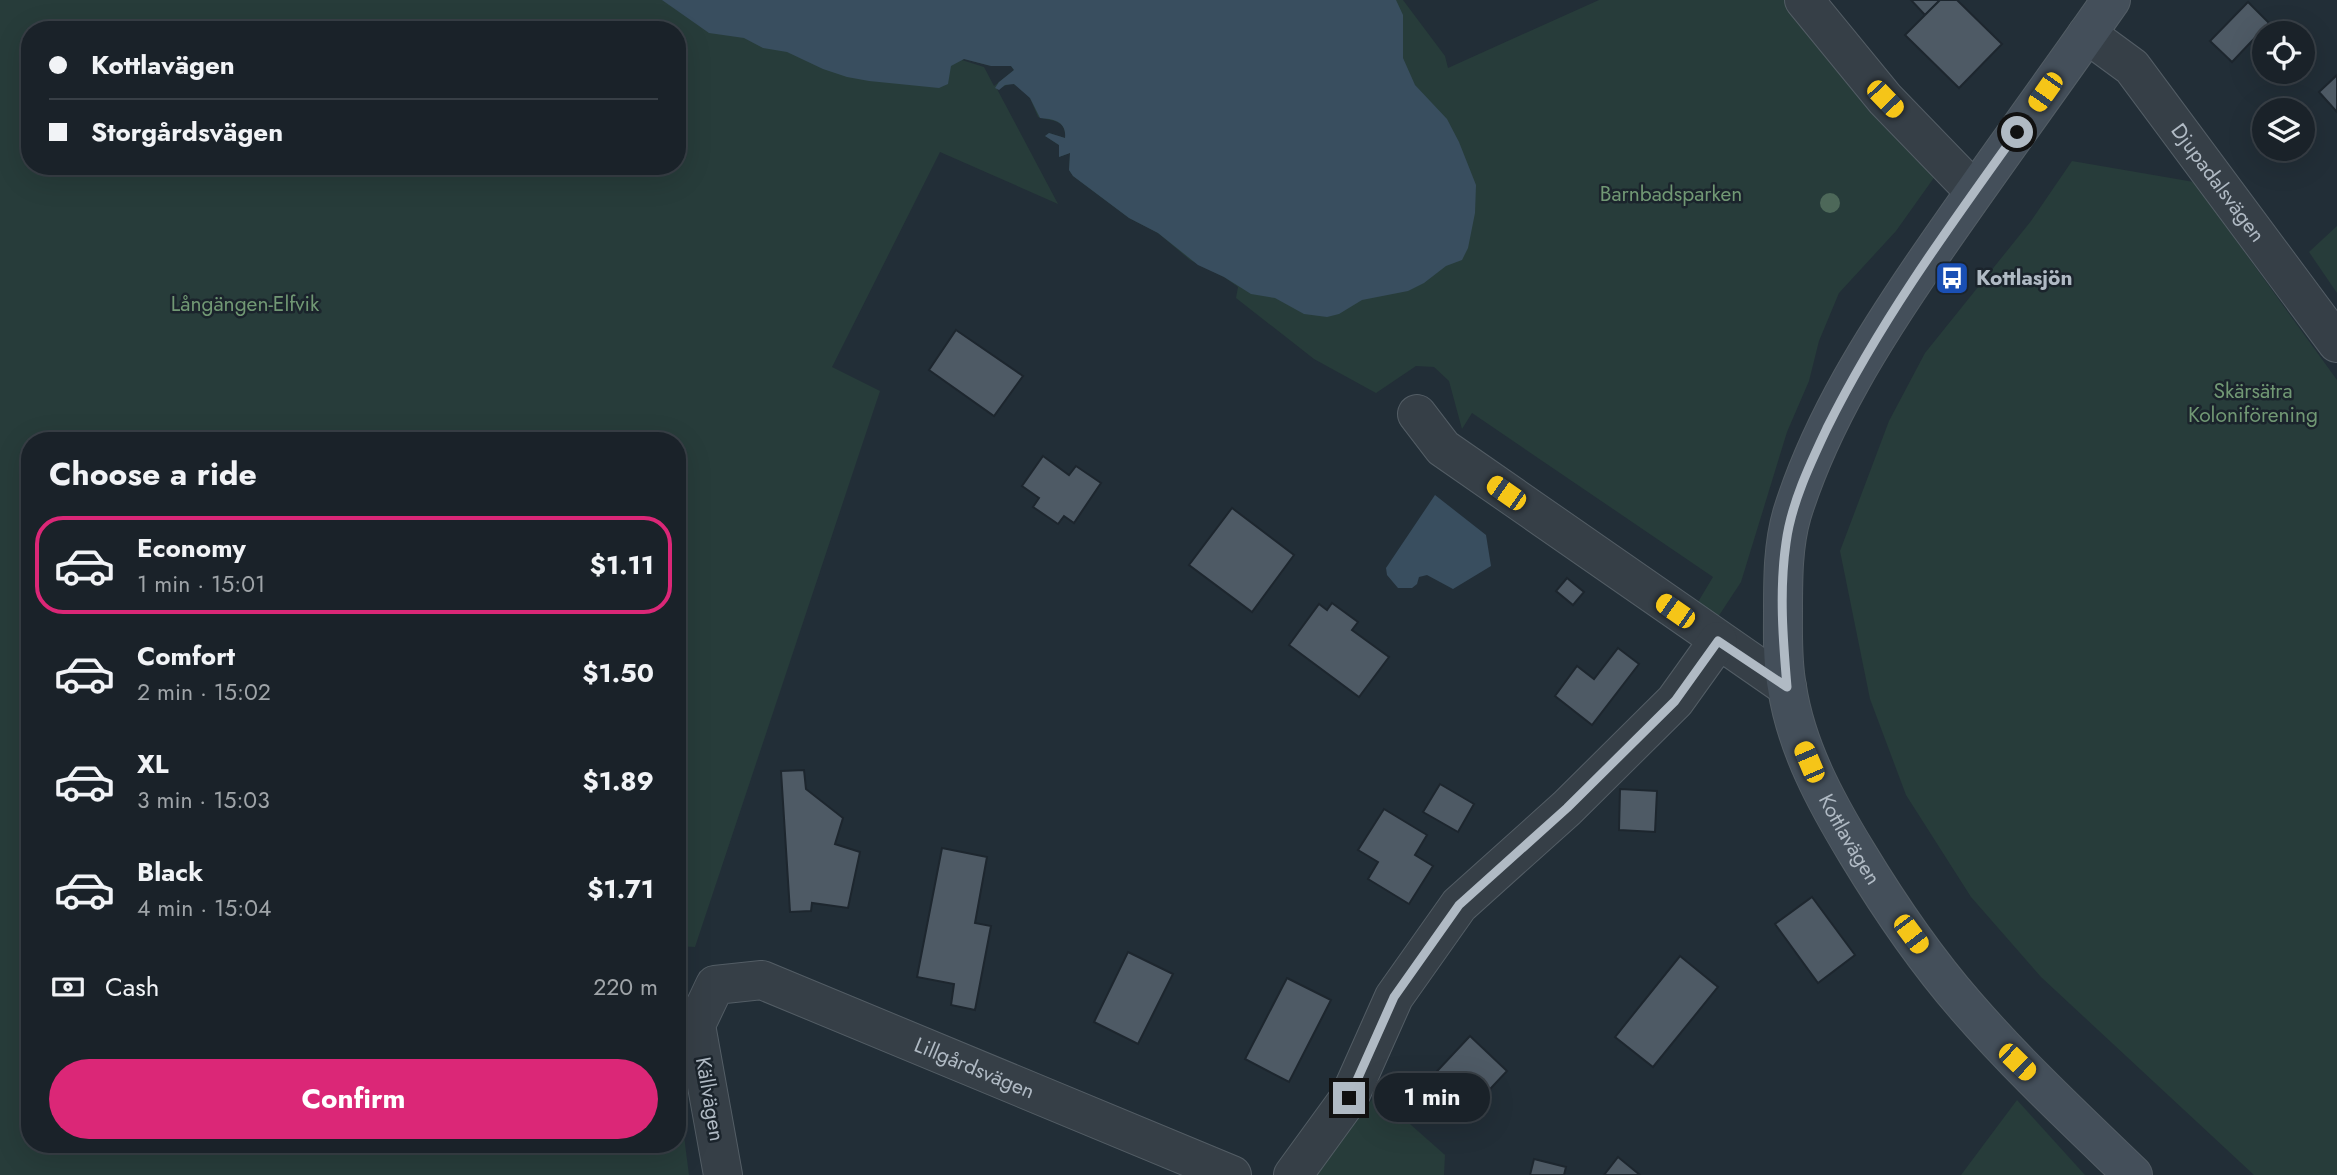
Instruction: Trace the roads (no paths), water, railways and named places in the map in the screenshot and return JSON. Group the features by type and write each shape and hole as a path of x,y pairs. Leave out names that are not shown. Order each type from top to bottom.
{"street":[{"path":"1804,0 1885,99 1974,191"},
{"name":"Kottlavägen","path":"2111,0 1974,191 1870,347 1816,450 1792,514 1783,571 1783,638 1787,687 1801,742 1825,801 1873,879 1964,1005 2017,1062 2133,1175"},
{"name":"Djupadalsvägen","path":"2087,34 2132,67 2337,343"},
{"path":"1417,414 1443,448 1787,687"},
{"path":"1293,1175 1349,1098 1394,997 1459,905 1567,808 1675,701 1718,641"},
{"name":"Lillgårdsvägen","path":"715,985 762,980 1232,1175"},
{"name":"Källvägen","path":"715,985 696,1025 723,1175"}],"water":[{"path":"662,0 1396,0 1403,15 1403,58 1415,85 1447,119 1476,185 1475,213 1468,248 1462,260 1446,266 1424,283 1408,291 1362,300 1339,314 1327,317 1304,314 1275,298 1251,294 1198,265 1158,233 1129,218 1073,176 1069,170 1070,153 1059,157 1059,145 1045,136 1049,133 1065,138 1061,124 1040,118 1030,98 1014,84 1005,85 999,90 995,88 1014,70 1011,66 991,66 964,59 951,66 948,84 939,88 847,77 787,52 763,48 744,38 709,33"},
{"path":"1435,495 1486,535 1491,566 1453,589 1427,575 1419,577 1412,588 1398,588 1387,575 1386,568"}],"place":[{"name":"Kottlasjön","path":"1952,278"}],"park label":[{"name":"Barnbadsparken","path":"1671,194"},
{"name":"Långängen-Elfvik","path":"245,304"},
{"name":"Skärsätra Koloniförening","path":"2253,403"}]}
